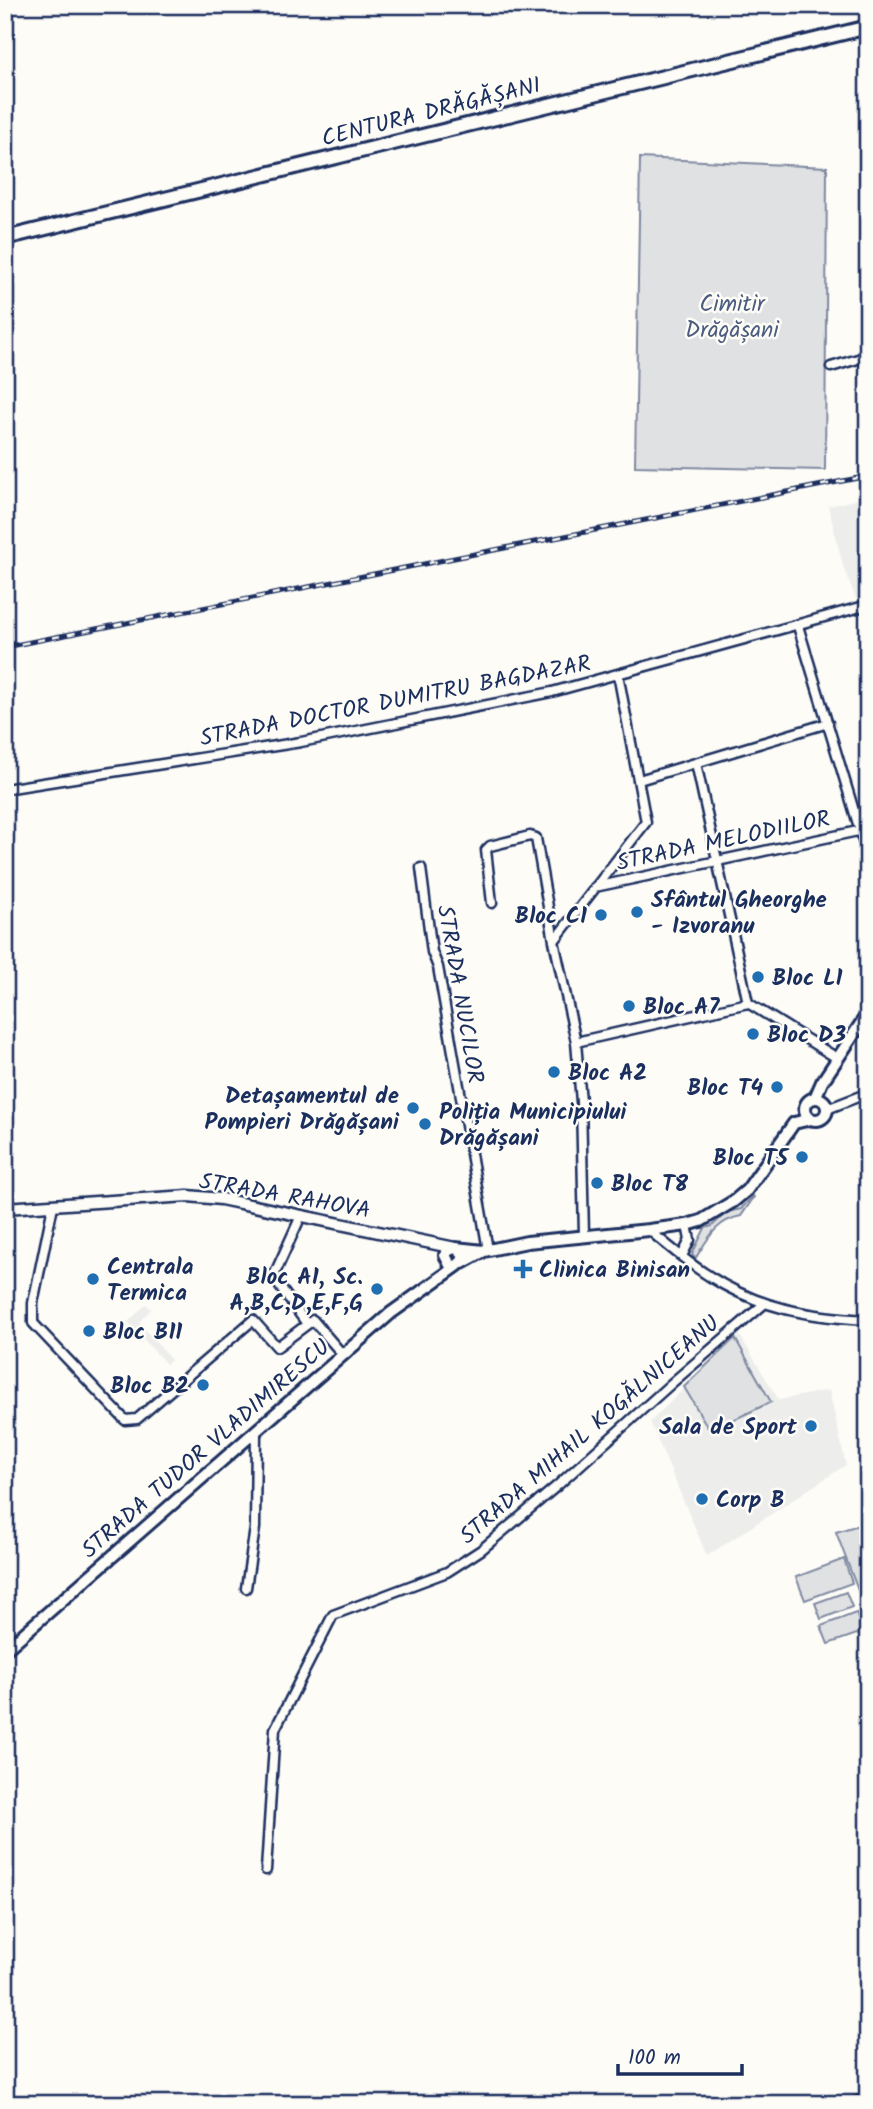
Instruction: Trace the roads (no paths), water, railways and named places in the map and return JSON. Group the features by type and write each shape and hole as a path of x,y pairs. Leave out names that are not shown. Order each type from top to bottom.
{"main road":[{"name":"CENTURA DRĂGĂȘANI","path":"5,238 868,27"},
{"name":"STRADA TUDOR VLADIMIRESCU","path":"5,1650 391,1313 459,1265 486,1251 527,1242 687,1226 718,1212 747,1190 808,1101 815,1098 822,1082 868,1013"},
{"path":"794,1123 821,1119 826,1115 827,1109 822,1099 815,1098"},
{"path":"805,1107 806,1114 811,1119"},
{"name":"STRADA TUDOR VLADIMIRESCU","path":"457,1248 486,1251"},
{"path":"457,1248 464,1257 459,1265 450,1265 445,1257 449,1250 457,1248"},
{"name":"STRADA TUDOR VLADIMIRESCU","path":"435,1280 445,1257"}],"street":[{"path":"831,367 868,356"},
{"name":"STRADA DOCTOR DUMITRU BAGDAZAR","path":"5,789 301,742 552,692 867,608"},
{"path":"798,626 868,857"},
{"path":"554,941 646,822 618,674"},
{"path":"639,780 828,723"},
{"path":"696,763 748,1003"},
{"name":"STRADA MELODIILOR","path":"595,887 858,831"},
{"path":"492,903 486,850 490,846 530,836 536,838 554,941 576,1042 581,1102 584,1235"},
{"name":"STRADA NUCILOR","path":"421,868 432,952 438,967 486,1251"},
{"path":"576,1042 748,1003 837,1058"},
{"path":"827,1109 868,1093"},
{"name":"STRADA RAHOVA","path":"5,1208 188,1196 221,1199 457,1248"},
{"path":"53,1206 33,1303 33,1323 125,1420 137,1419 253,1320 277,1347 313,1320 343,1355"},
{"path":"301,1216 275,1273 280,1287 307,1324"},
{"path":"682,1256 690,1241 687,1226"},
{"path":"649,1230 717,1281 764,1304 802,1314 868,1320"},
{"path":"431,1242 445,1257"},
{"name":"STRADA MIHAIL KOGĂLNICEANU","path":"266,1870 275,1729 333,1615 447,1572 481,1550 764,1304"},
{"path":"246,1588 255,1528 256,1432"},
{"path":"852,2104 868,2096"}],"railway":[{"path":"5,647 868,476"}],"place":[{"name":"Sfântul Gheorghe - Izvoranu","path":"637,912"},
{"name":"Bloc C1","path":"601,915"},
{"name":"Bloc L1","path":"758,977"},
{"name":"Bloc A7","path":"629,1006"},
{"name":"Bloc D3","path":"753,1034"},
{"name":"Bloc A2","path":"554,1072"},
{"name":"Bloc T4","path":"777,1087"},
{"name":"Detașamentul de Pompieri Drăgășani","path":"413,1108"},
{"name":"Poliția Municipiului Drăgășani","path":"425,1124"},
{"name":"Bloc T5","path":"802,1157"},
{"name":"Bloc T8","path":"597,1183"},
{"name":"Clinica Binisan","path":"523,1269"},
{"name":"Centrala Termica","path":"93,1279"},
{"name":"Bloc A1, Sc. A,B,C,D,E,F,G","path":"377,1289"},
{"name":"Bloc B11","path":"89,1331"},
{"name":"Bloc B2","path":"203,1385"},
{"name":"Sala de Sport","path":"811,1426"},
{"name":"Corp B","path":"702,1499"}],"park label":[{"name":"Cimitir Drăgășani","path":"732,316"}]}
